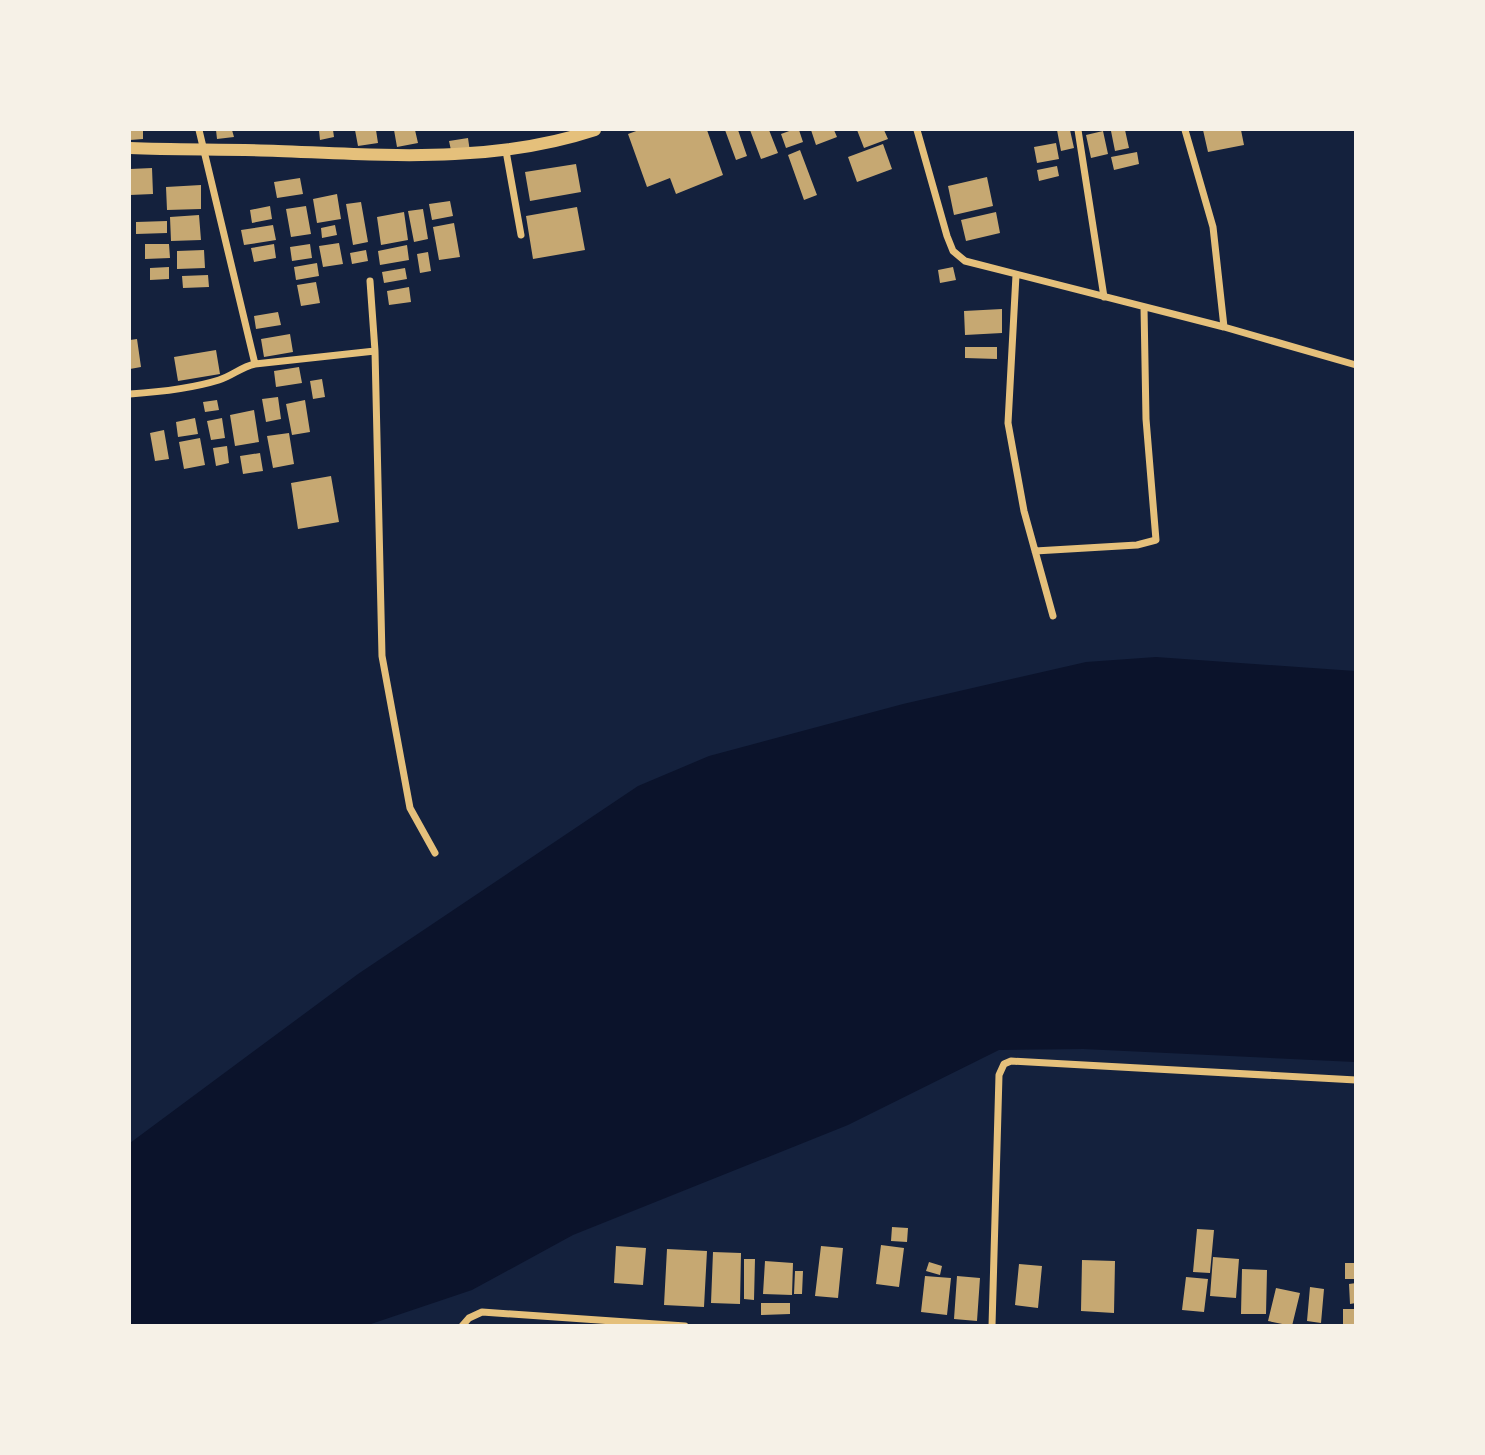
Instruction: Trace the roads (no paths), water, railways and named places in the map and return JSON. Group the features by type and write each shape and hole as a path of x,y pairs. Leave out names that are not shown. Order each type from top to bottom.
{"street":[{"path":"199,130 201,148 255,364"},
{"path":"130,148 370,155 506,151 557,142 595,130"},
{"path":"917,130 953,251 965,261 1224,327 1356,366"},
{"path":"1077,130 1104,297"},
{"path":"1185,130 1213,227 1224,327"},
{"path":"506,151 521,234"},
{"path":"1016,275 1008,423 1013,462 1054,616"},
{"path":"370,281 375,351 382,656 410,808 435,853"},
{"path":"1035,551 1136,545 1156,540 1146,419 1144,307"},
{"path":"130,394 179,390 218,380 244,366 255,364 375,351"},
{"path":"992,1325 999,1075 1004,1064 1011,1061 1356,1080"},
{"path":"462,1325 482,1312 685,1325"}],"water":[{"path":"1156,657 1355,671 1355,1062 1083,1049 999,1050 848,1125 573,1235 472,1290 368,1325 130,1325 130,1143 358,974 638,786 709,756 903,704 1086,662"}]}
